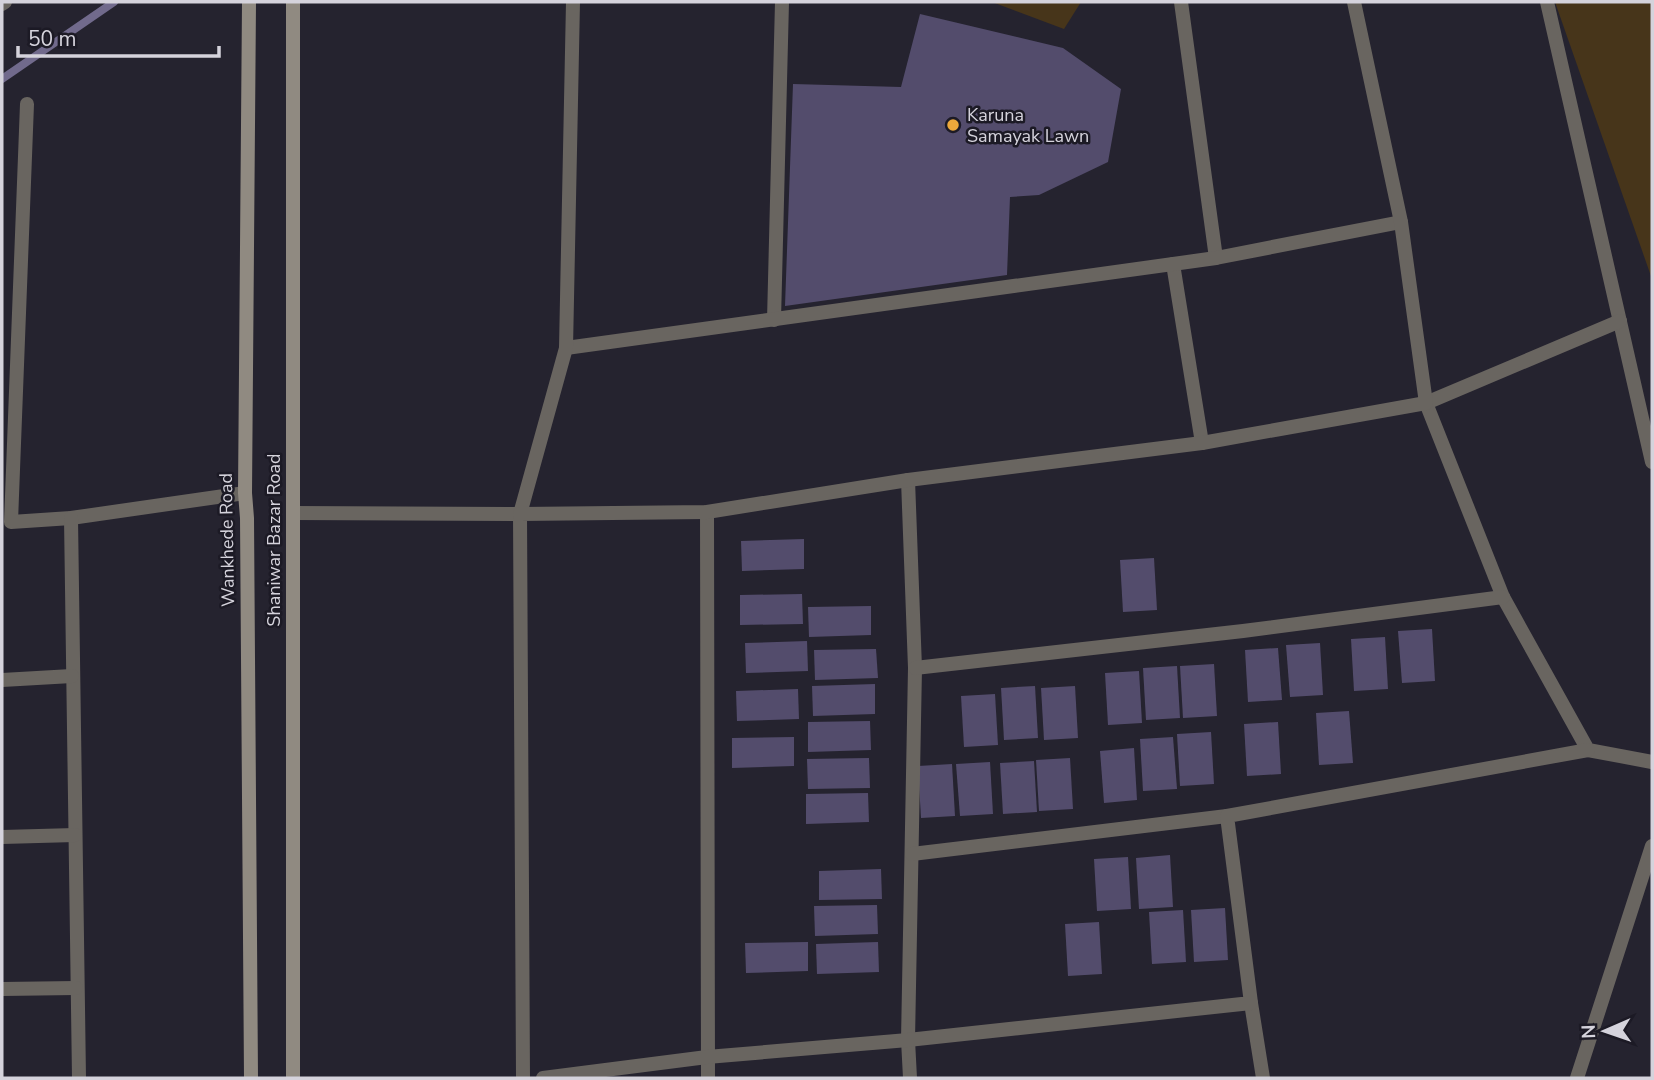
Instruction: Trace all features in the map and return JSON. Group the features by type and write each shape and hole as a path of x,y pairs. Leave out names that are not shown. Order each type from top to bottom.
{"main road":[{"name":"Wankhede Road","path":"249,2 245,494 251,1078"},
{"name":"Shaniwar Bazar Road","path":"293,2 293,1078"}],"street":[{"path":"523,1078 520,514 566,348 573,2"},
{"path":"774,320 782,2"},
{"path":"1181,2 1216,258"},
{"path":"1354,2 1401,222 1426,403 1503,597 1588,750"},
{"path":"1547,2 1652,462"},
{"path":"27,104 7,523 71,518 245,494"},
{"path":"566,348 1216,258 1401,222"},
{"path":"1172,264 1202,443"},
{"path":"293,513 707,512 908,480 1202,443 1426,403 1620,321"},
{"path":"908,480 915,668 908,1040 910,1078"},
{"path":"707,512 708,1078"},
{"path":"71,518 79,1078"},
{"path":"915,668 1243,631 1503,597"},
{"path":"2,680 72,676"},
{"path":"912,854 1227,816 1588,750 1652,762"},
{"path":"1227,816 1263,1078"},
{"path":"2,837 75,835"},
{"path":"1577,1078 1652,846"},
{"path":"2,989 76,988"},
{"path":"543,1078 707,1056 908,1040 1251,1003"}],"shaded area":[{"path":"992,2 1081,2 1064,29"},
{"path":"1555,2 1652,2 1652,279"}],"building":[{"name":"Karuna Samayak Lawn","path":"920,14 1063,48 1121,89 1108,162 1039,195 1010,197 1007,275 785,306 793,84 901,87"},
{"path":"804,539 804,569 742,571 741,541"},
{"path":"1154,558 1157,610 1123,612 1120,560"},
{"path":"802,594 803,624 740,625 740,595"},
{"path":"871,606 871,635 809,637 808,607"},
{"path":"1432,629 1435,681 1402,683 1398,631"},
{"path":"1385,637 1388,689 1354,691 1351,639"},
{"path":"807,641 808,671 746,673 745,643"},
{"path":"1320,643 1323,695 1290,697 1286,645"},
{"path":"1278,648 1282,700 1248,702 1245,650"},
{"path":"876,649 878,678 815,680 814,650"},
{"path":"1214,664 1217,716 1183,718 1180,666"},
{"path":"1177,666 1180,718 1146,720 1143,668"},
{"path":"1139,671 1142,723 1108,725 1105,673"},
{"path":"875,684 875,714 813,716 812,686"},
{"path":"1035,686 1038,738 1004,740 1001,688"},
{"path":"1075,686 1078,738 1044,740 1041,688"},
{"path":"798,689 799,719 737,721 736,691"},
{"path":"995,694 998,745 964,747 961,696"},
{"path":"1349,711 1353,763 1319,765 1316,713"},
{"path":"870,721 871,750 808,752 808,722"},
{"path":"1278,722 1281,774 1247,776 1244,724"},
{"path":"1211,732 1214,784 1180,786 1177,734"},
{"path":"794,737 794,766 732,768 732,738"},
{"path":"1173,737 1177,789 1143,791 1140,739"},
{"path":"1134,748 1137,800 1104,803 1100,751"},
{"path":"869,758 870,788 808,789 807,759"},
{"path":"1070,758 1073,809 1039,811 1036,760"},
{"path":"1034,761 1037,812 1003,814 1000,763"},
{"path":"990,762 993,814 960,816 956,764"},
{"path":"952,764 955,816 921,818 918,766"},
{"path":"868,793 869,822 806,824 806,794"},
{"path":"1170,855 1173,907 1139,909 1136,858"},
{"path":"1128,857 1131,909 1097,911 1094,859"},
{"path":"881,869 882,899 819,900 819,871"},
{"path":"877,905 878,934 815,936 814,906"},
{"path":"1225,908 1228,960 1194,962 1191,910"},
{"path":"1183,910 1186,962 1152,964 1149,912"},
{"path":"1099,922 1102,974 1068,976 1065,924"},
{"path":"808,942 808,971 746,973 745,943"},
{"path":"878,942 879,972 817,974 816,944"}],"waterway":[{"path":"2,79 114,2"}],"place":[{"name":"Karuna Samayak Lawn","path":"953,125"}]}
